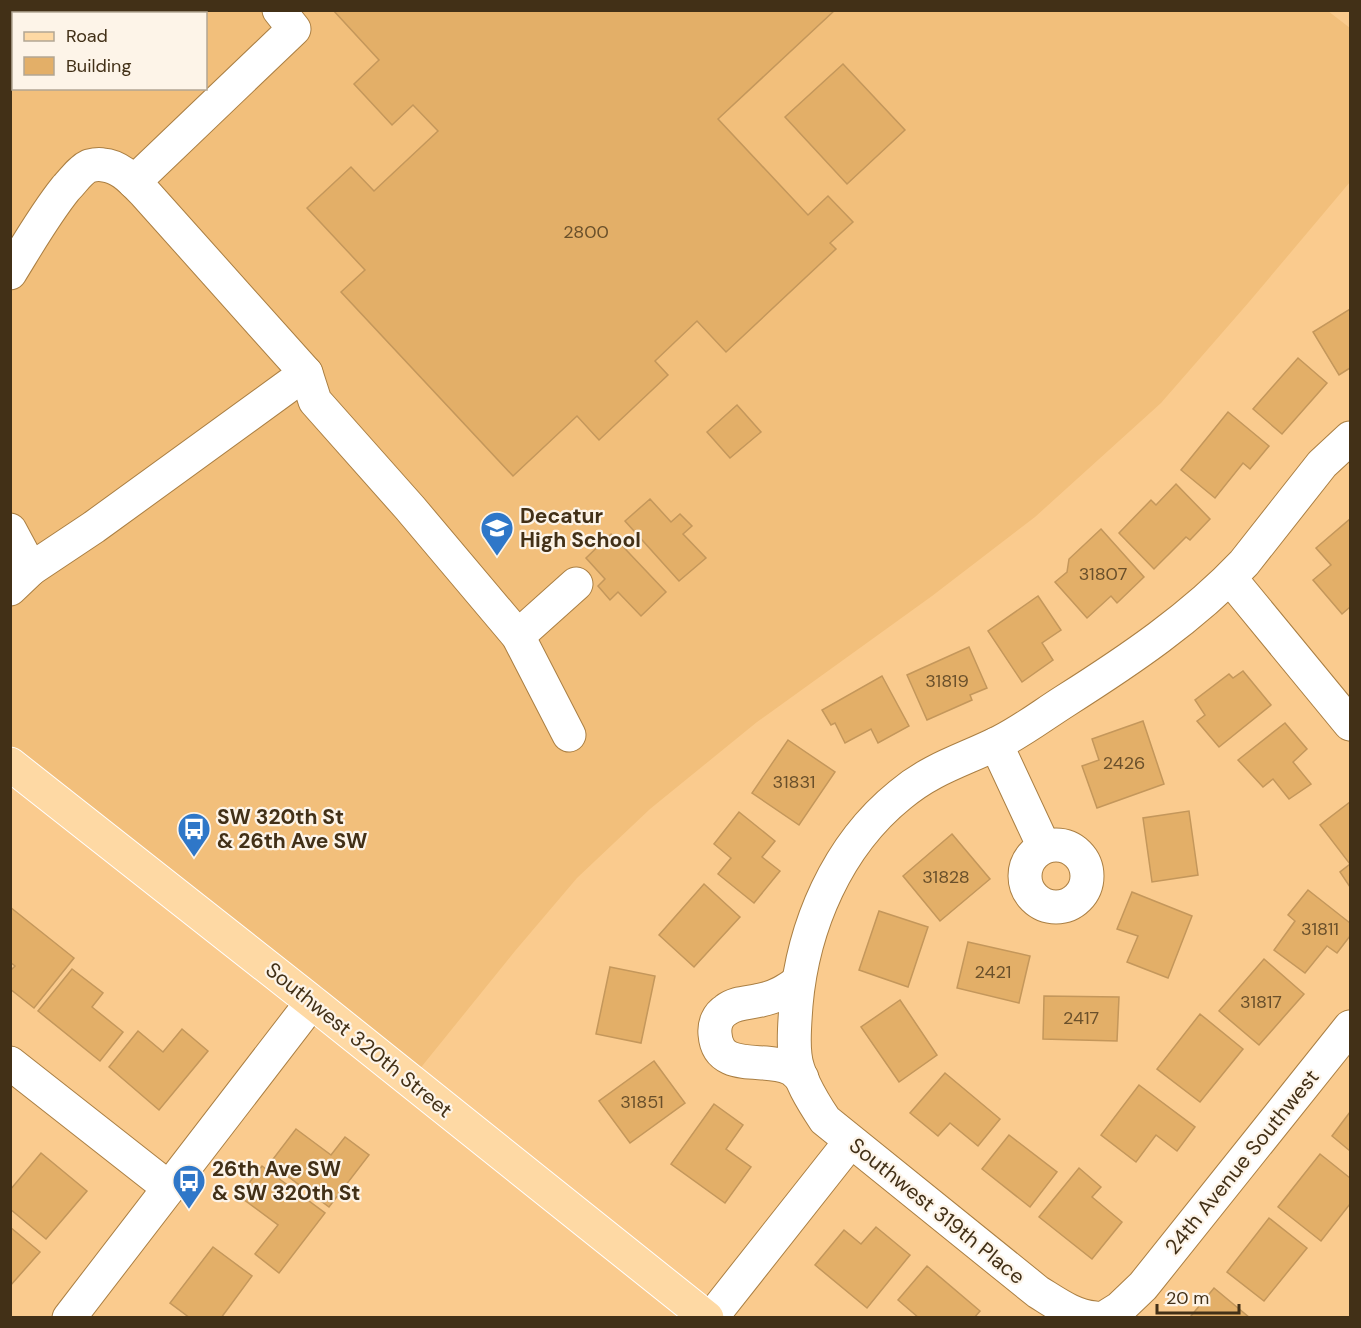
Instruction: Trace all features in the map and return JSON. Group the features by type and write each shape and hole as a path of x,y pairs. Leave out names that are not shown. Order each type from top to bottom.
{"main road":[{"name":"Southwest 320th Street","path":"10,764 709,1317"}],"street":[{"path":"134,182 294,29 279,10"},
{"path":"10,273 50,208 83,170 101,164 113,166 134,182 306,373 315,401 410,508 518,636 569,735"},
{"path":"10,530 21,579 306,373"},
{"name":"Southwest 319th Place","path":"1095,1317 1084,1317 1073,1313 1038,1292 825,1120 813,1102 795,1056 794,1023 798,982 814,923 824,895 846,855 892,802 935,771 996,744 1120,666 1172,627 1230,578 1263,542 1322,464 1350,438"},
{"path":"1230,578 1350,724"},
{"path":"518,636 576,584"},
{"path":"996,744 1044,847"},
{"path":"798,982 782,994 728,1008 721,1014 716,1024 715,1035 719,1049 727,1057 740,1061 784,1066 792,1069 802,1078"},
{"path":"69,1317 312,1002"},
{"name":"24th Avenue Southwest","path":"1104,1317 1120,1308 1143,1286 1350,1027"},
{"path":"10,1064 169,1188"},
{"path":"709,1317 850,1142"}],"shaded area":[{"name":"Decatur High School","path":"10,11 1328,11 1350,28 1350,182 1161,403 1035,517 932,596 757,722 650,809 577,878 410,1081 11,764"}],"building":[{"path":"333,10 835,10 718,119 808,215 828,196 853,222 830,243 836,249 726,352 697,321 655,361 668,375 599,440 577,416 513,476 341,292 365,270 307,208 351,167 374,191 438,131 413,105 392,125 354,84 379,60"},
{"path":"843,64 905,130 847,184 785,117"},
{"path":"1350,309 1350,368 1339,375 1313,332"},
{"path":"1298,358 1327,383 1282,434 1253,409"},
{"path":"737,405 761,432 730,458 707,432"},
{"path":"1228,412 1269,446 1250,469 1243,463 1215,498 1181,470"},
{"path":"1176,484 1210,519 1190,540 1186,537 1154,569 1119,533 1151,500 1156,505"},
{"path":"650,499 671,522 680,514 692,526 683,534 706,558 679,581 625,521"},
{"path":"1350,519 1350,607 1342,614 1313,580 1331,565 1316,548"},
{"path":"1101,529 1144,577 1117,603 1111,596 1087,618 1055,582 1067,572 1069,559"},
{"path":"611,534 666,592 641,616 618,592 610,600 598,586 605,579 586,558"},
{"path":"1038,596 1061,630 1042,643 1053,660 1022,682 988,631"},
{"path":"969,647 987,688 970,695 972,700 927,720 907,675"},
{"path":"1243,671 1271,705 1219,747 1197,721 1205,715 1195,700 1229,674 1233,678"},
{"path":"882,676 909,726 878,743 871,729 845,743 835,723 831,725 822,710"},
{"path":"1143,721 1164,784 1097,808 1082,766 1099,760 1092,739"},
{"path":"1285,723 1307,749 1293,762 1311,784 1289,799 1273,779 1263,787 1238,760"},
{"path":"788,740 835,772 799,825 752,793"},
{"path":"1350,802 1350,864 1320,825"},
{"path":"1189,811 1198,875 1152,882 1143,818"},
{"path":"739,812 775,841 762,857 780,871 754,903 718,874 731,858 714,844"},
{"path":"952,834 990,879 940,921 903,876"},
{"path":"1350,864 1350,887 1340,872"},
{"path":"704,884 740,917 694,967 659,935"},
{"path":"1308,890 1350,923 1350,936 1337,953 1327,946 1305,973 1274,950 1295,921 1288,915"},
{"path":"1132,892 1192,916 1168,978 1127,962 1138,936 1117,929"},
{"path":"10,907 74,958 34,1008 10,989 10,971 15,966 10,962"},
{"path":"879,911 928,927 908,987 859,970"},
{"path":"968,942 1030,956 1019,1003 957,988"},
{"path":"1264,959 1304,994 1259,1045 1219,1011"},
{"path":"610,967 655,976 641,1043 596,1034"},
{"path":"72,969 103,993 92,1007 123,1032 100,1061 38,1011"},
{"path":"1044,996 1119,997 1117,1041 1043,1039"},
{"path":"900,1000 937,1055 899,1082 861,1027"},
{"path":"1200,1014 1243,1049 1200,1102 1157,1069"},
{"path":"182,1029 208,1051 159,1110 109,1067 138,1031 163,1052"},
{"path":"654,1061 685,1103 630,1143 599,1101"},
{"path":"945,1073 1000,1119 978,1146 950,1123 938,1136 910,1113"},
{"path":"1139,1085 1195,1127 1177,1151 1156,1135 1136,1162 1101,1135"},
{"path":"714,1104 743,1125 726,1149 751,1167 725,1203 671,1164"},
{"path":"1350,1112 1350,1151 1332,1136"},
{"path":"296,1129 331,1155 345,1137 369,1155 329,1207 270,1163"},
{"path":"1009,1135 1057,1172 1030,1207 982,1169"},
{"path":"41,1153 87,1191 46,1239 10,1209 10,1190"},
{"path":"1320,1154 1350,1178 1350,1204 1321,1241 1278,1207"},
{"path":"262,1166 325,1213 279,1273 255,1254 278,1225 239,1196"},
{"path":"1079,1168 1101,1187 1092,1197 1122,1222 1092,1259 1039,1217"},
{"path":"1269,1218 1307,1248 1264,1301 1227,1272"},
{"path":"10,1227 40,1252 10,1286"},
{"path":"876,1227 910,1255 867,1308 815,1265 844,1230 861,1244"},
{"path":"213,1247 252,1276 221,1318 190,1318 170,1303"},
{"path":"927,1266 980,1311 974,1318 919,1318 898,1300"},
{"path":"1214,1288 1250,1318 1193,1318 1191,1316"}],"place":[{"name":"Decatur High School","path":"497,557"},
{"name":"SW 320th St & 26th Ave SW","path":"194,858"},
{"name":"26th Ave SW & SW 320th St","path":"189,1210"}]}
